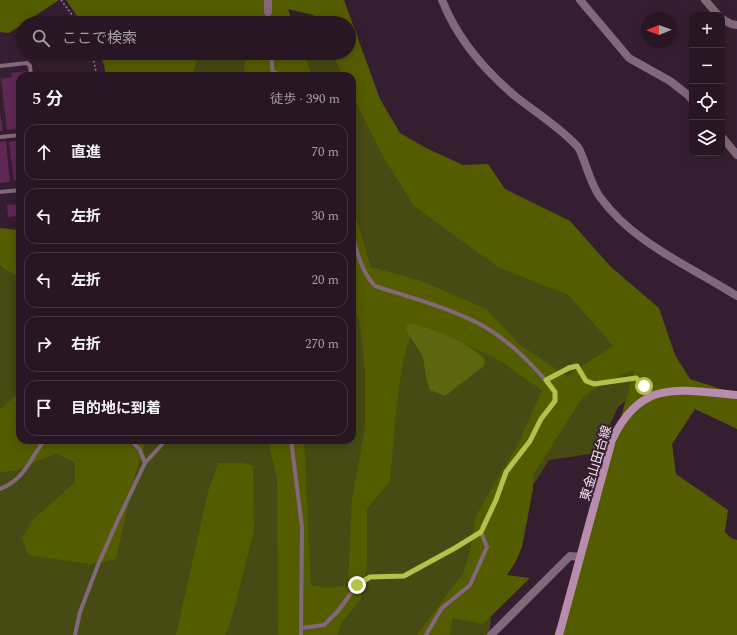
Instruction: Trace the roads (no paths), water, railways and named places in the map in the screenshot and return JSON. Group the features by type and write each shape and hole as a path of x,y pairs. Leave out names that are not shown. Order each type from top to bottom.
{"main road":[{"name":"東金山田台線","path":"559,635 612,440 619,425 631,409 654,394 679,390 737,396"}],"street":[{"path":"268,0 268,12"},
{"path":"442,0 449,18 461,38 486,69 514,96 578,146 600,196 621,221 657,250 737,296"},
{"path":"580,0 629,58 670,81 689,96"},
{"path":"705,0 715,12"},
{"path":"725,21 737,25"},
{"path":"725,141 737,155"},
{"path":"492,635 570,556 580,557"}],"lane":[{"path":"272,60 273,72"},
{"path":"0,66 27,63 30,66 31,72"},
{"path":"0,137 16,135"},
{"path":"0,192 16,190"},
{"path":"301,628 324,625 338,610 357,585 370,577 404,576 481,532 496,500 506,472 530,441 541,419 555,401 555,392 546,380 508,343 477,323 447,309 375,286 368,278 359,259 356,248"},
{"path":"546,380 569,368 577,366 586,381 594,384 636,378 654,394"},
{"path":"0,488 9,485 19,478 42,444"},
{"path":"135,444 140,450 145,463"},
{"path":"75,635 80,612 98,565 145,463 162,444"},
{"path":"292,444 302,527 301,635"},
{"path":"426,635 442,608 470,585 487,547 481,532"}]}
